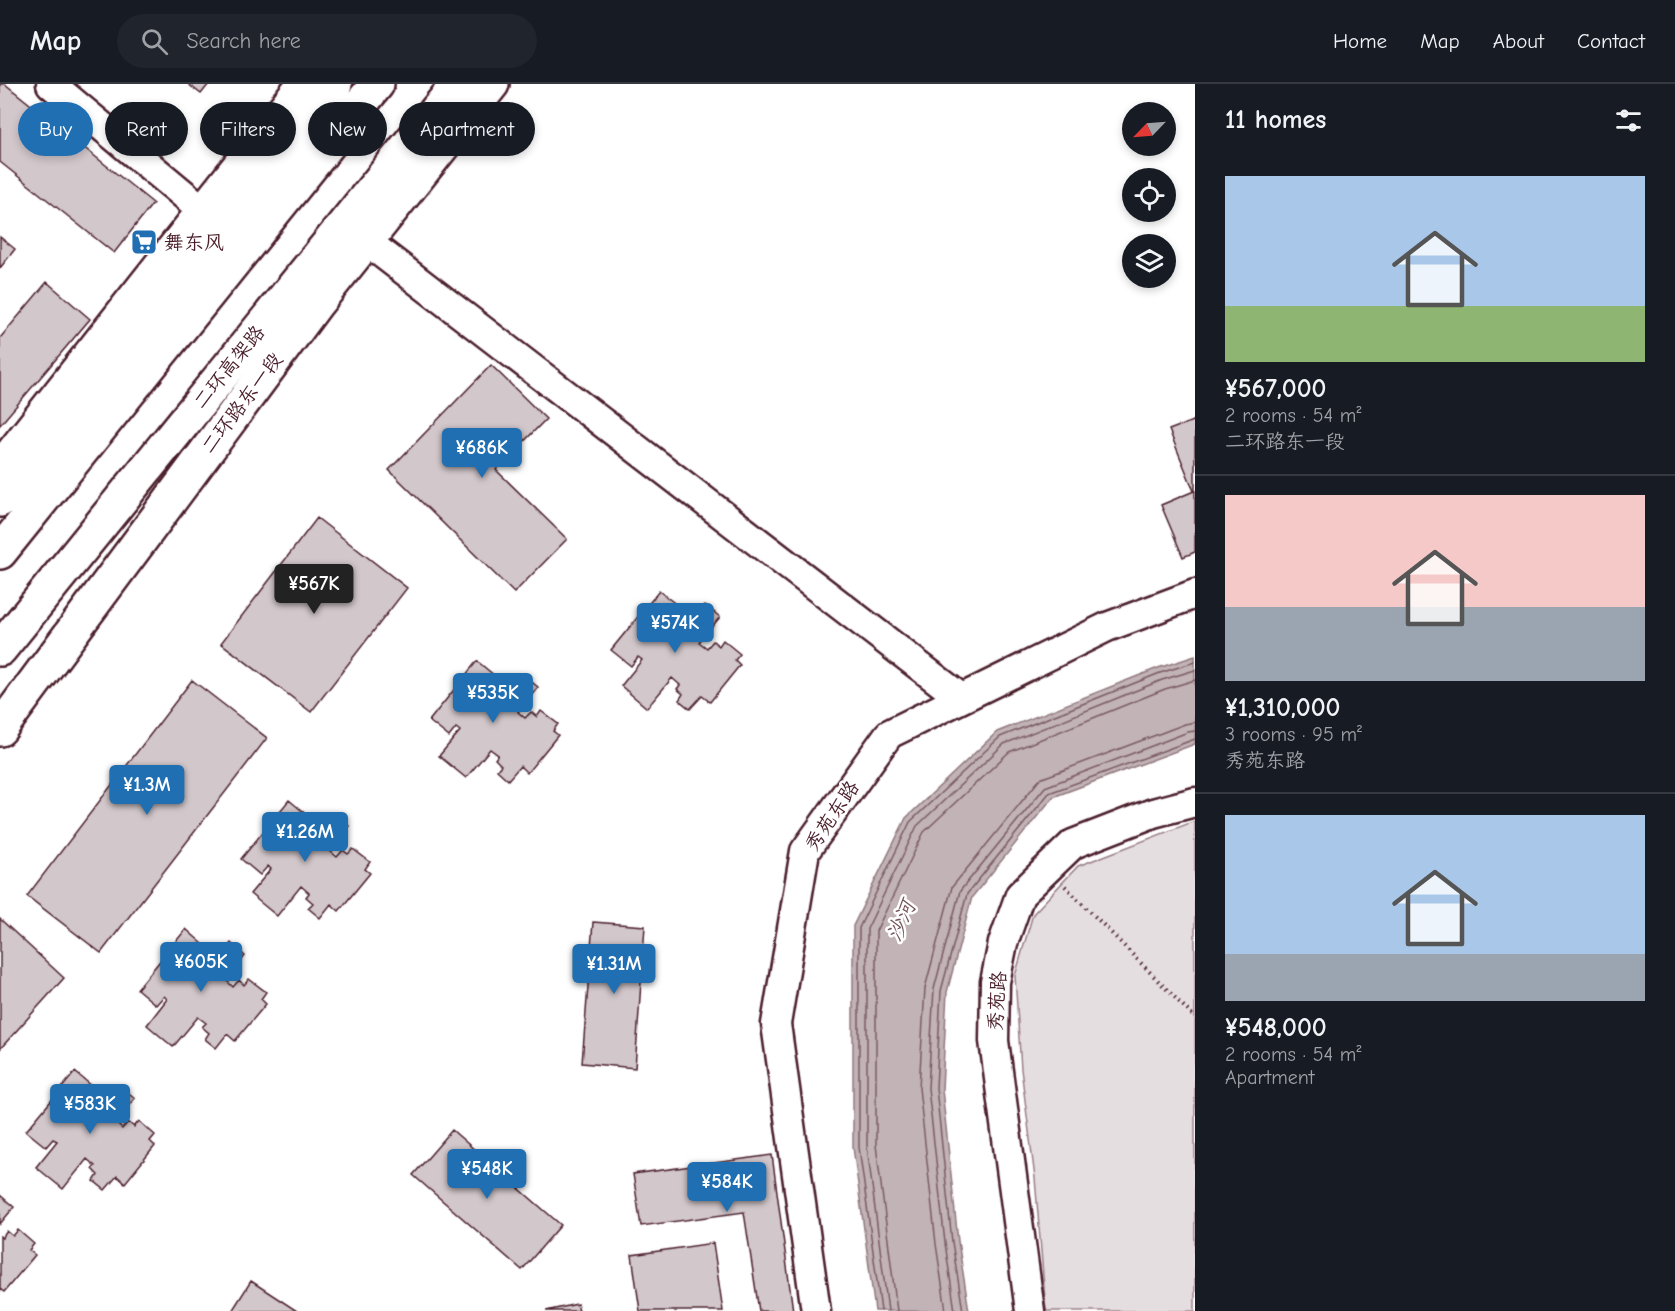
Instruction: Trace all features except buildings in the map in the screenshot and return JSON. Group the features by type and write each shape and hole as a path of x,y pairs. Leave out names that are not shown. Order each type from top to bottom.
{"main road":[{"path":"0,469 304,84"},
{"path":"0,500 335,84"},
{"path":"0,552 377,84"},
{"name":"二环高架路","path":"0,649 458,84"},
{"name":"二环路东一段","path":"0,729 316,304 492,84"}],"street":[{"path":"51,84 205,212"},
{"path":"366,241 961,698"},
{"name":"秀苑东路","path":"816,1311 776,1024 805,851 889,734 1107,627 1195,594"},
{"name":"秀苑路","path":"1030,1311 994,1041 995,982 1003,943 1020,895 1073,844 1153,813 1195,802"}],"path":[{"path":"1048,868 1195,1018"}],"shaded area":[{"path":"1195,821 1195,1311 1046,1311 1035,1178 1021,1069 1015,976 1033,914 1078,866"}],"water":[{"name":"沙河","path":"1195,656 1195,744 1053,797 972,897 947,992 942,1089 958,1241 969,1311 875,1311 853,1147 853,926 906,818 997,732 1158,668"}],"place":[{"name":"舞东风","path":"144,242"}]}
